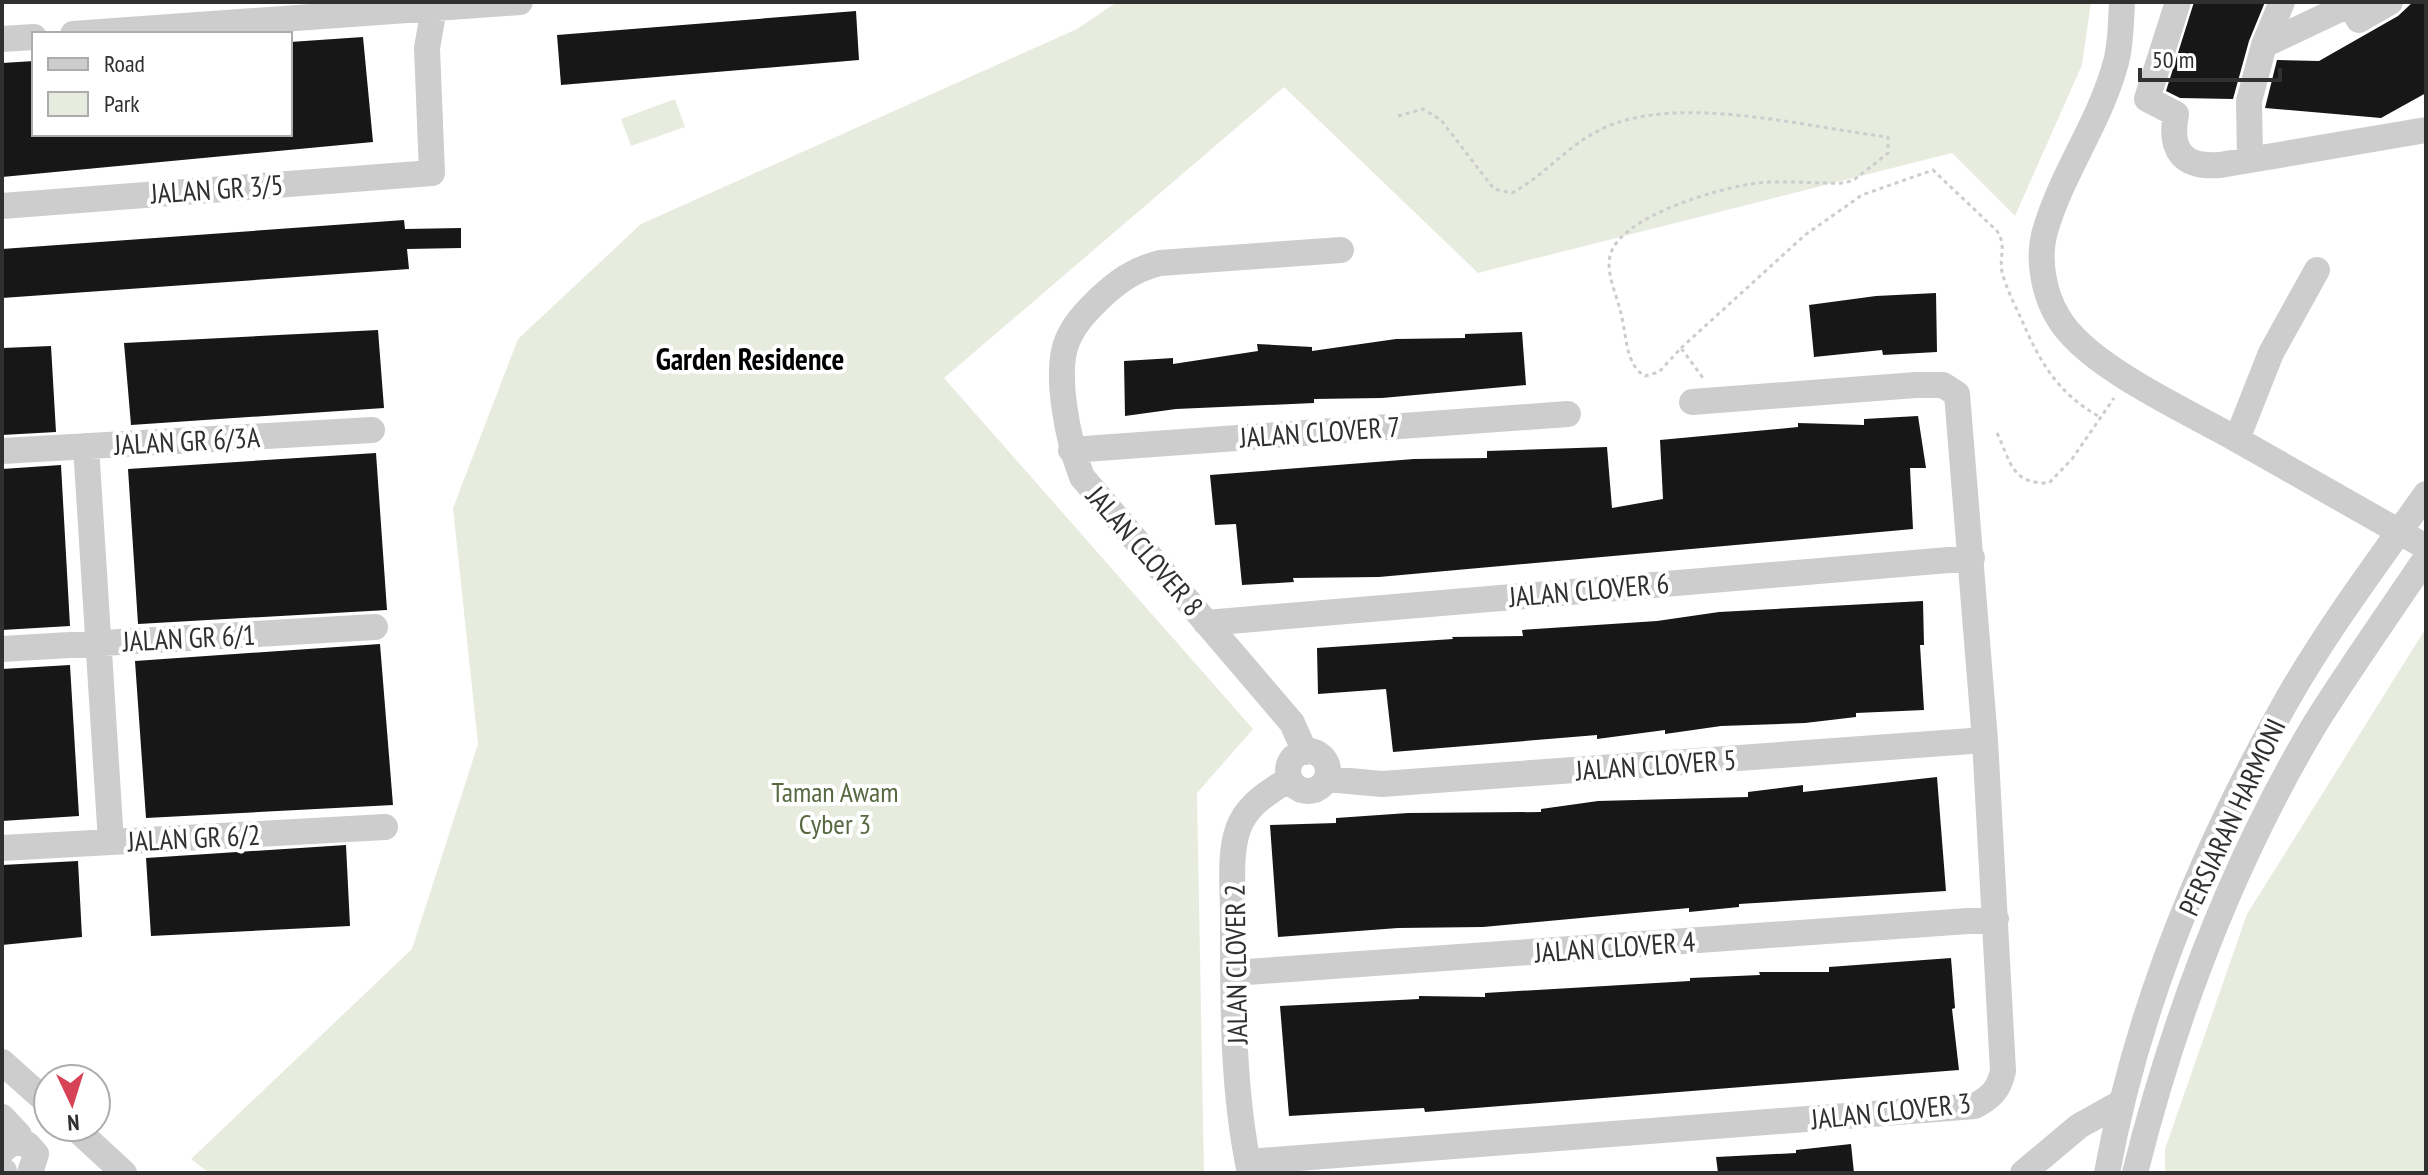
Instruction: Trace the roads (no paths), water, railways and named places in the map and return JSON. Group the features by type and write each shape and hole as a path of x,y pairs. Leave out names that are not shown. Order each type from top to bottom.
{"street":[{"path":"97,32 423,5 520,2"},
{"path":"2122,2 2117,60 2102,106 2063,185 2044,236 2042,264 2047,293 2058,318 2081,344 2129,379 2426,547"},
{"path":"2178,2 2147,99 2176,114 2172,134 2176,149 2184,158 2204,166 2426,130"},
{"path":"2250,160 2249,101 2264,45 2282,2"},
{"path":"2264,45 2353,7 2390,2"},
{"name":"JALAN GR 3/5","path":"2,206 432,173 423,5"},
{"path":"2,39 32,37"},
{"name":"JALAN CLOVER 8","path":"1305,752 1292,723 1095,497 1071,450 1062,369 1066,341 1079,319 1121,277 1160,263 1341,250"},
{"path":"2237,439 2271,353 2317,270"},
{"path":"1692,402 1943,385 1957,394 1961,414 1972,558"},
{"name":"JALAN CLOVER 7","path":"1071,450 1568,414"},
{"name":"JALAN GR 6/3A","path":"2,451 372,430"},
{"path":"86,446 111,842"},
{"name":"PERSIARAN HARMONI","path":"2107,1173 2122,1102 2162,975 2221,829 2288,699 2426,494"},
{"name":"JALAN CLOVER 6","path":"1206,623 1972,558"},
{"name":"JALAN CLOVER 3","path":"1249,1168 1975,1106 1991,1097 2001,1084 2003,1071 1972,558"},
{"name":"PERSIARAN HARMONI","path":"2135,1173 2191,984 2251,846 2315,725 2426,558"},
{"name":"JALAN GR 6/1","path":"2,649 375,627"},
{"name":"JALAN CLOVER 5","path":"1327,779 1382,784 1985,740"},
{"path":"1305,752 1322,757 1328,767 1327,779 1318,789 1305,791 1289,779 1291,761 1305,752"},
{"name":"JALAN CLOVER 2","path":"1249,1168 1243,1140 1233,973 1233,847 1239,827 1256,801 1289,779"},
{"name":"JALAN GR 6/2","path":"2,848 385,827"},
{"name":"JALAN CLOVER 4","path":"1233,973 1996,919"},
{"path":"2,1062 32,1089"},
{"path":"2023,1173 2079,1126 2122,1102"},
{"path":"2,1117 19,1135 10,1164"},
{"path":"91,1143 124,1173"}],"district":[{"name":"Garden Residence","path":"750,360"}],"park label":[{"name":"Taman Awam Cyber 3","path":"835,808"}]}
